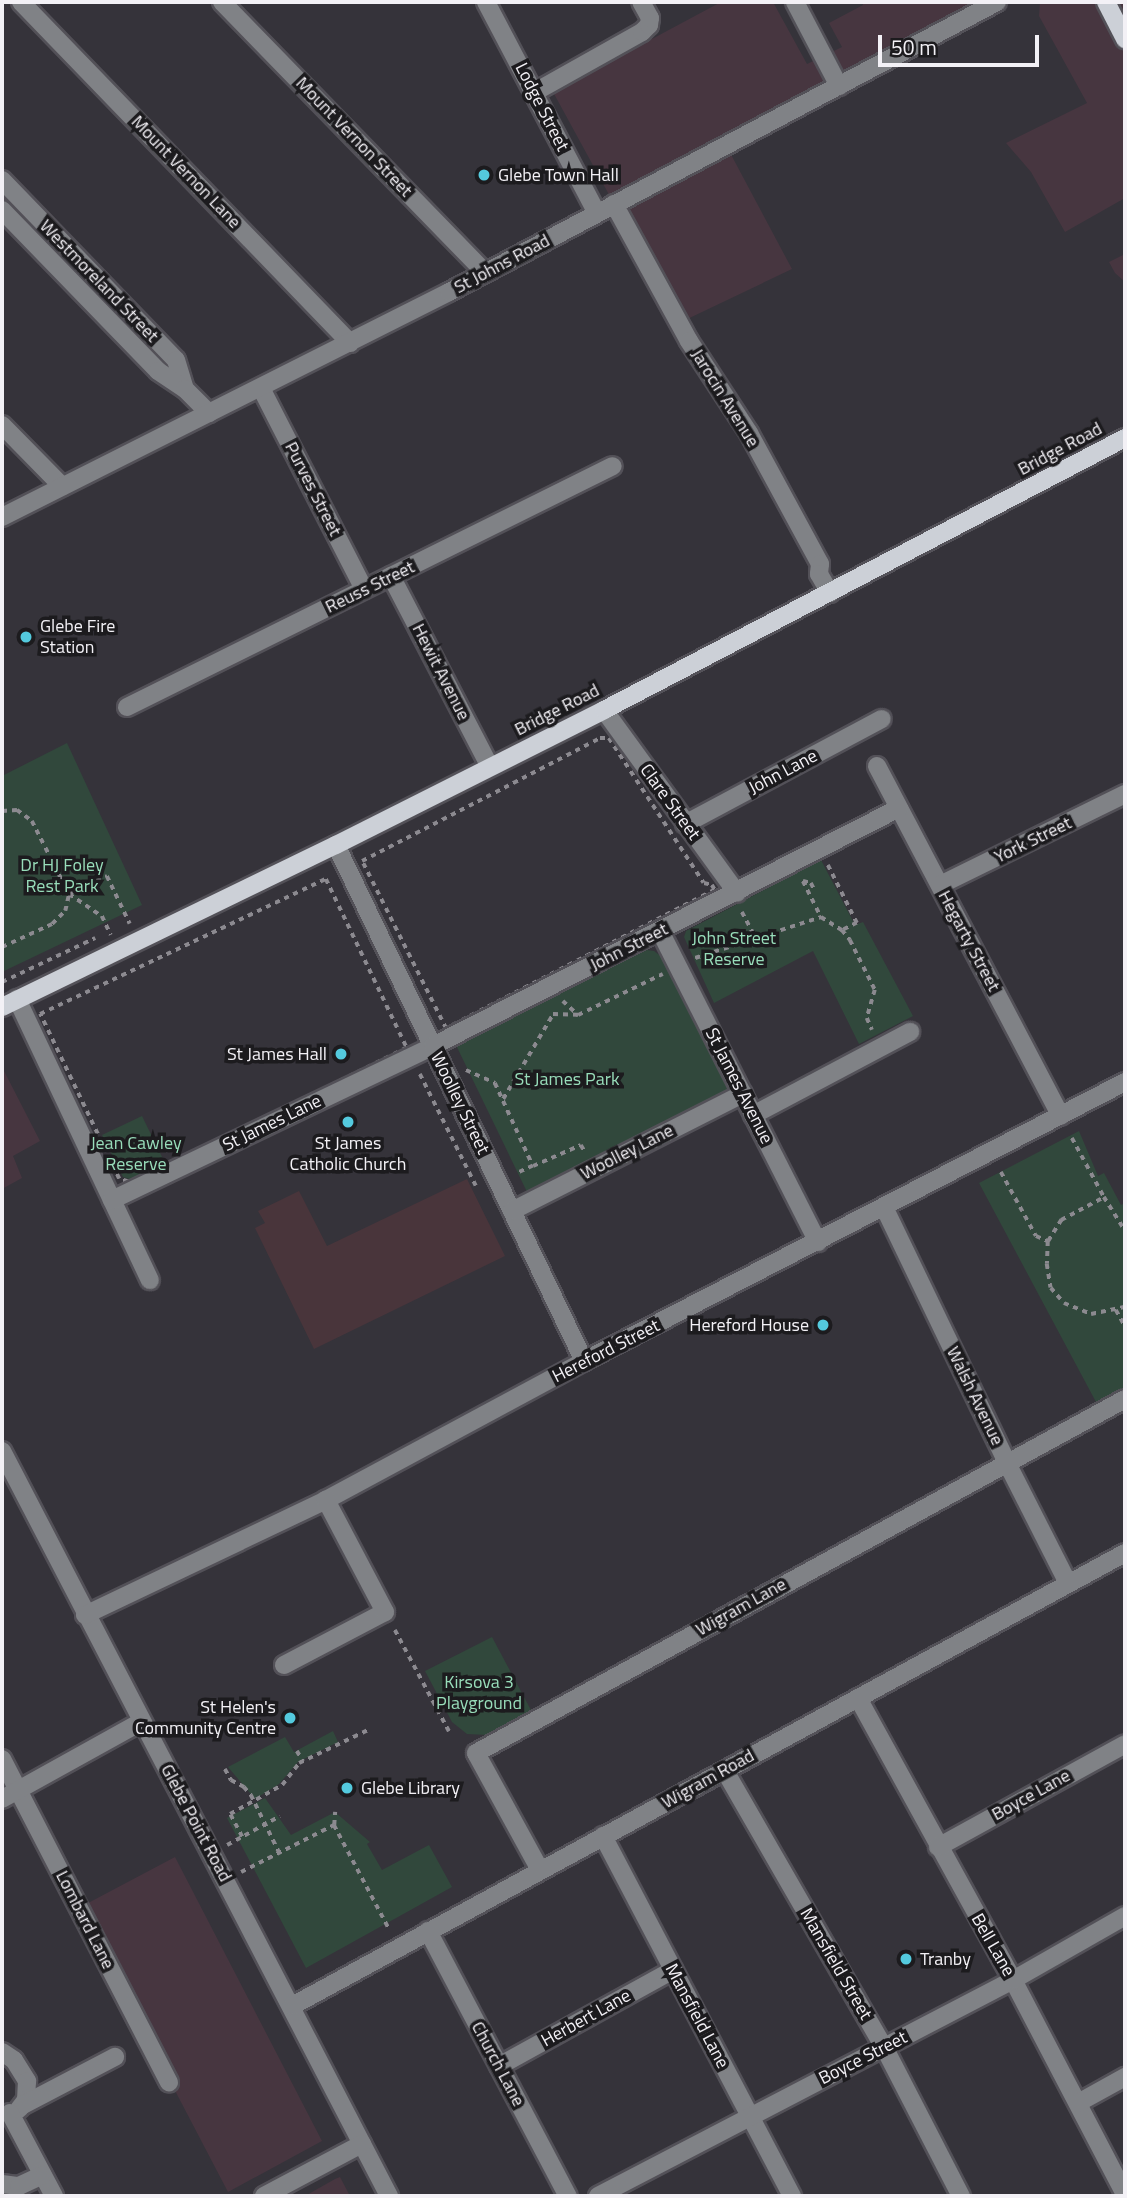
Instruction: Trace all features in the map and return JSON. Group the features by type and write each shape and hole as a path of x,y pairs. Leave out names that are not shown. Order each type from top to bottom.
{"main road":[{"path":"1106,2 1125,39"},
{"name":"Bridge Road","path":"10,1003 336,845 604,710 1125,438"}],"street":[{"name":"Mount Vernon Lane","path":"21,2 350,343"},
{"name":"Mount Vernon Street","path":"222,2 485,272"},
{"name":"Lodge Street","path":"486,2 597,213"},
{"path":"535,92 642,32 649,26 650,18 641,2"},
{"path":"795,2 839,86"},
{"name":"St Johns Road","path":"2,517 350,343 997,2"},
{"name":"Westmoreland Street","path":"2,180 176,360 185,388"},
{"name":"Jarocin Avenue","path":"614,204 689,341 749,433 820,564 819,574 830,593"},
{"name":"Westmoreland Street","path":"2,210 158,371 185,388 209,413"},
{"name":"Purves Street","path":"261,388 364,589"},
{"path":"2,425 62,486"},
{"name":"Reuss Street","path":"127,707 613,467"},
{"name":"Hewit Avenue","path":"391,576 490,767"},
{"name":"Clare Street","path":"604,710 739,901"},
{"name":"John Lane","path":"685,824 882,719"},
{"name":"Hegarty Street","path":"877,766 1061,1116"},
{"name":"York Street","path":"940,885 1125,794"},
{"name":"John Street","path":"433,1046 660,931 739,901 899,807"},
{"name":"Woolley Street","path":"336,845 584,1362"},
{"name":"St James Avenue","path":"660,931 818,1242"},
{"path":"10,1003 112,1200 150,1280"},
{"path":"754,1115 910,1032"},
{"name":"St James Lane","path":"112,1200 433,1046"},
{"name":"Hereford Street","path":"85,1615 326,1500 584,1362 1125,1082"},
{"name":"Woolley Lane","path":"512,1211 743,1094"},
{"name":"Walsh Avenue","path":"884,1207 1007,1463 1069,1583"},
{"name":"Wigram Lane","path":"540,1870 476,1753 1125,1399"},
{"name":"Glebe Point Road","path":"2,1451 389,2196"},
{"path":"284,1665 385,1612 326,1500"},
{"name":"Wigram Road","path":"292,2006 1125,1553"},
{"name":"Bell Lane","path":"858,1698 1013,1980 1125,2194"},
{"path":"2,1799 141,1722"},
{"name":"Boyce Lane","path":"938,1847 1125,1744"},
{"name":"Lombard Lane","path":"2,1759 169,2082"},
{"name":"Mansfield Street","path":"725,1770 884,2047 961,2196"},
{"name":"Mansfield Lane","path":"603,1836 792,2196"},
{"name":"Boyce Street","path":"598,2196 1013,1980 1125,1916"},
{"name":"Church Lane","path":"428,1931 568,2196"},
{"name":"Herbert Lane","path":"499,2066 673,1970"},
{"path":"2,2052 14,2060 24,2075 27,2094 11,2111"},
{"path":"11,2111 115,2057"},
{"path":"1078,2103 1125,2077"},
{"path":"11,2111 54,2196"},
{"path":"264,2196 362,2144"},
{"path":"2,2184 19,2186 43,2175"}],"path":[{"path":"600,738 609,738 704,883 712,885 715,890 446,1029 362,861 600,738"},
{"path":"2,811 17,810 32,821 69,894 102,916"},
{"path":"823,857 857,923 842,930"},
{"path":"69,894 107,876 138,941"},
{"path":"326,879 407,1048 139,1181 119,1179 40,1014 326,879"},
{"path":"803,881 821,917 842,930 875,990 867,1018 880,1048"},
{"path":"2,947 52,924 65,911 69,894"},
{"path":"739,901 756,938"},
{"path":"2,982 141,916"},
{"path":"690,960 821,917"},
{"path":"503,1099 553,1014 578,1015 655,978"},
{"path":"557,996 578,1015"},
{"path":"466,1070 495,1083 533,1166"},
{"path":"1072,1138 1125,1230"},
{"path":"514,1175 581,1145 594,1169"},
{"path":"1001,1172 1036,1236 1048,1241"},
{"path":"1104,1197 1061,1220 1048,1241 1047,1264 1051,1288 1064,1303 1091,1314 1125,1307"},
{"path":"1116,1310 1125,1326"},
{"path":"385,1612 449,1731"},
{"path":"280,1816 242,1837 230,1814 282,1785 303,1761 370,1729"},
{"path":"297,1751 303,1761"},
{"path":"225,1769 231,1780 244,1787 254,1802 279,1852"},
{"path":"335,1812 334,1825 388,1929"},
{"path":"252,1866 334,1825"}],"shaded area":[{"path":"721,2 773,2 807,64 842,47 829,23 863,5 862,2 997,2 727,147 792,269 679,323 553,92"},
{"path":"1040,2 1125,2 1125,198 1065,232 1031,172 1006,143 1087,103 1039,16"},
{"path":"1125,254 1125,282 1115,273 1109,262"},
{"path":"2,1067 40,1141 13,1156 22,1178 2,1189"},
{"path":"467,1179 505,1256 314,1349 255,1228 265,1223 258,1211 299,1191 327,1246"},
{"path":"175,1857 322,2141 228,2192 78,1905 90,1902"},
{"path":"340,2177 350,2196 305,2196 335,2179"}],"green space":[{"name":"Dr HJ Foley Rest Park","path":"67,743 142,905 2,972 2,776"},
{"name":"John Street Reserve","path":"821,860 855,925 863,922 913,1016 859,1044 813,951 714,1003 684,937 686,931"},
{"name":"St James Park","path":"647,950 654,951 666,960 730,1090 527,1192 454,1041"},
{"name":"Jean Cawley Reserve","path":"142,1116 166,1165 133,1180 123,1177 102,1135"},
{"path":"1079,1131 1098,1176 1104,1173 1121,1205 1125,1203 1125,1387 1096,1402 979,1183"},
{"name":"Kirsova 3 Playground","path":"492,1637 532,1712 487,1735 467,1734 452,1722 425,1671"},
{"path":"333,1731 338,1742 298,1762 279,1784 255,1799 228,1767 285,1737 294,1752"},
{"path":"265,1798 291,1835 335,1812 370,1842 367,1844 382,1870 429,1845 452,1887 306,1968 227,1818"}],"place":[{"name":"Glebe Town Hall","path":"484,175"},
{"name":"Glebe Fire Station","path":"26,637"},
{"name":"St James Hall","path":"341,1054"},
{"name":"St James Catholic Church","path":"348,1122"},
{"name":"Hereford House","path":"823,1325"},
{"name":"St Helen's Community Centre","path":"290,1718"},
{"name":"Glebe Library","path":"347,1788"},
{"name":"Tranby","path":"906,1959"}]}
